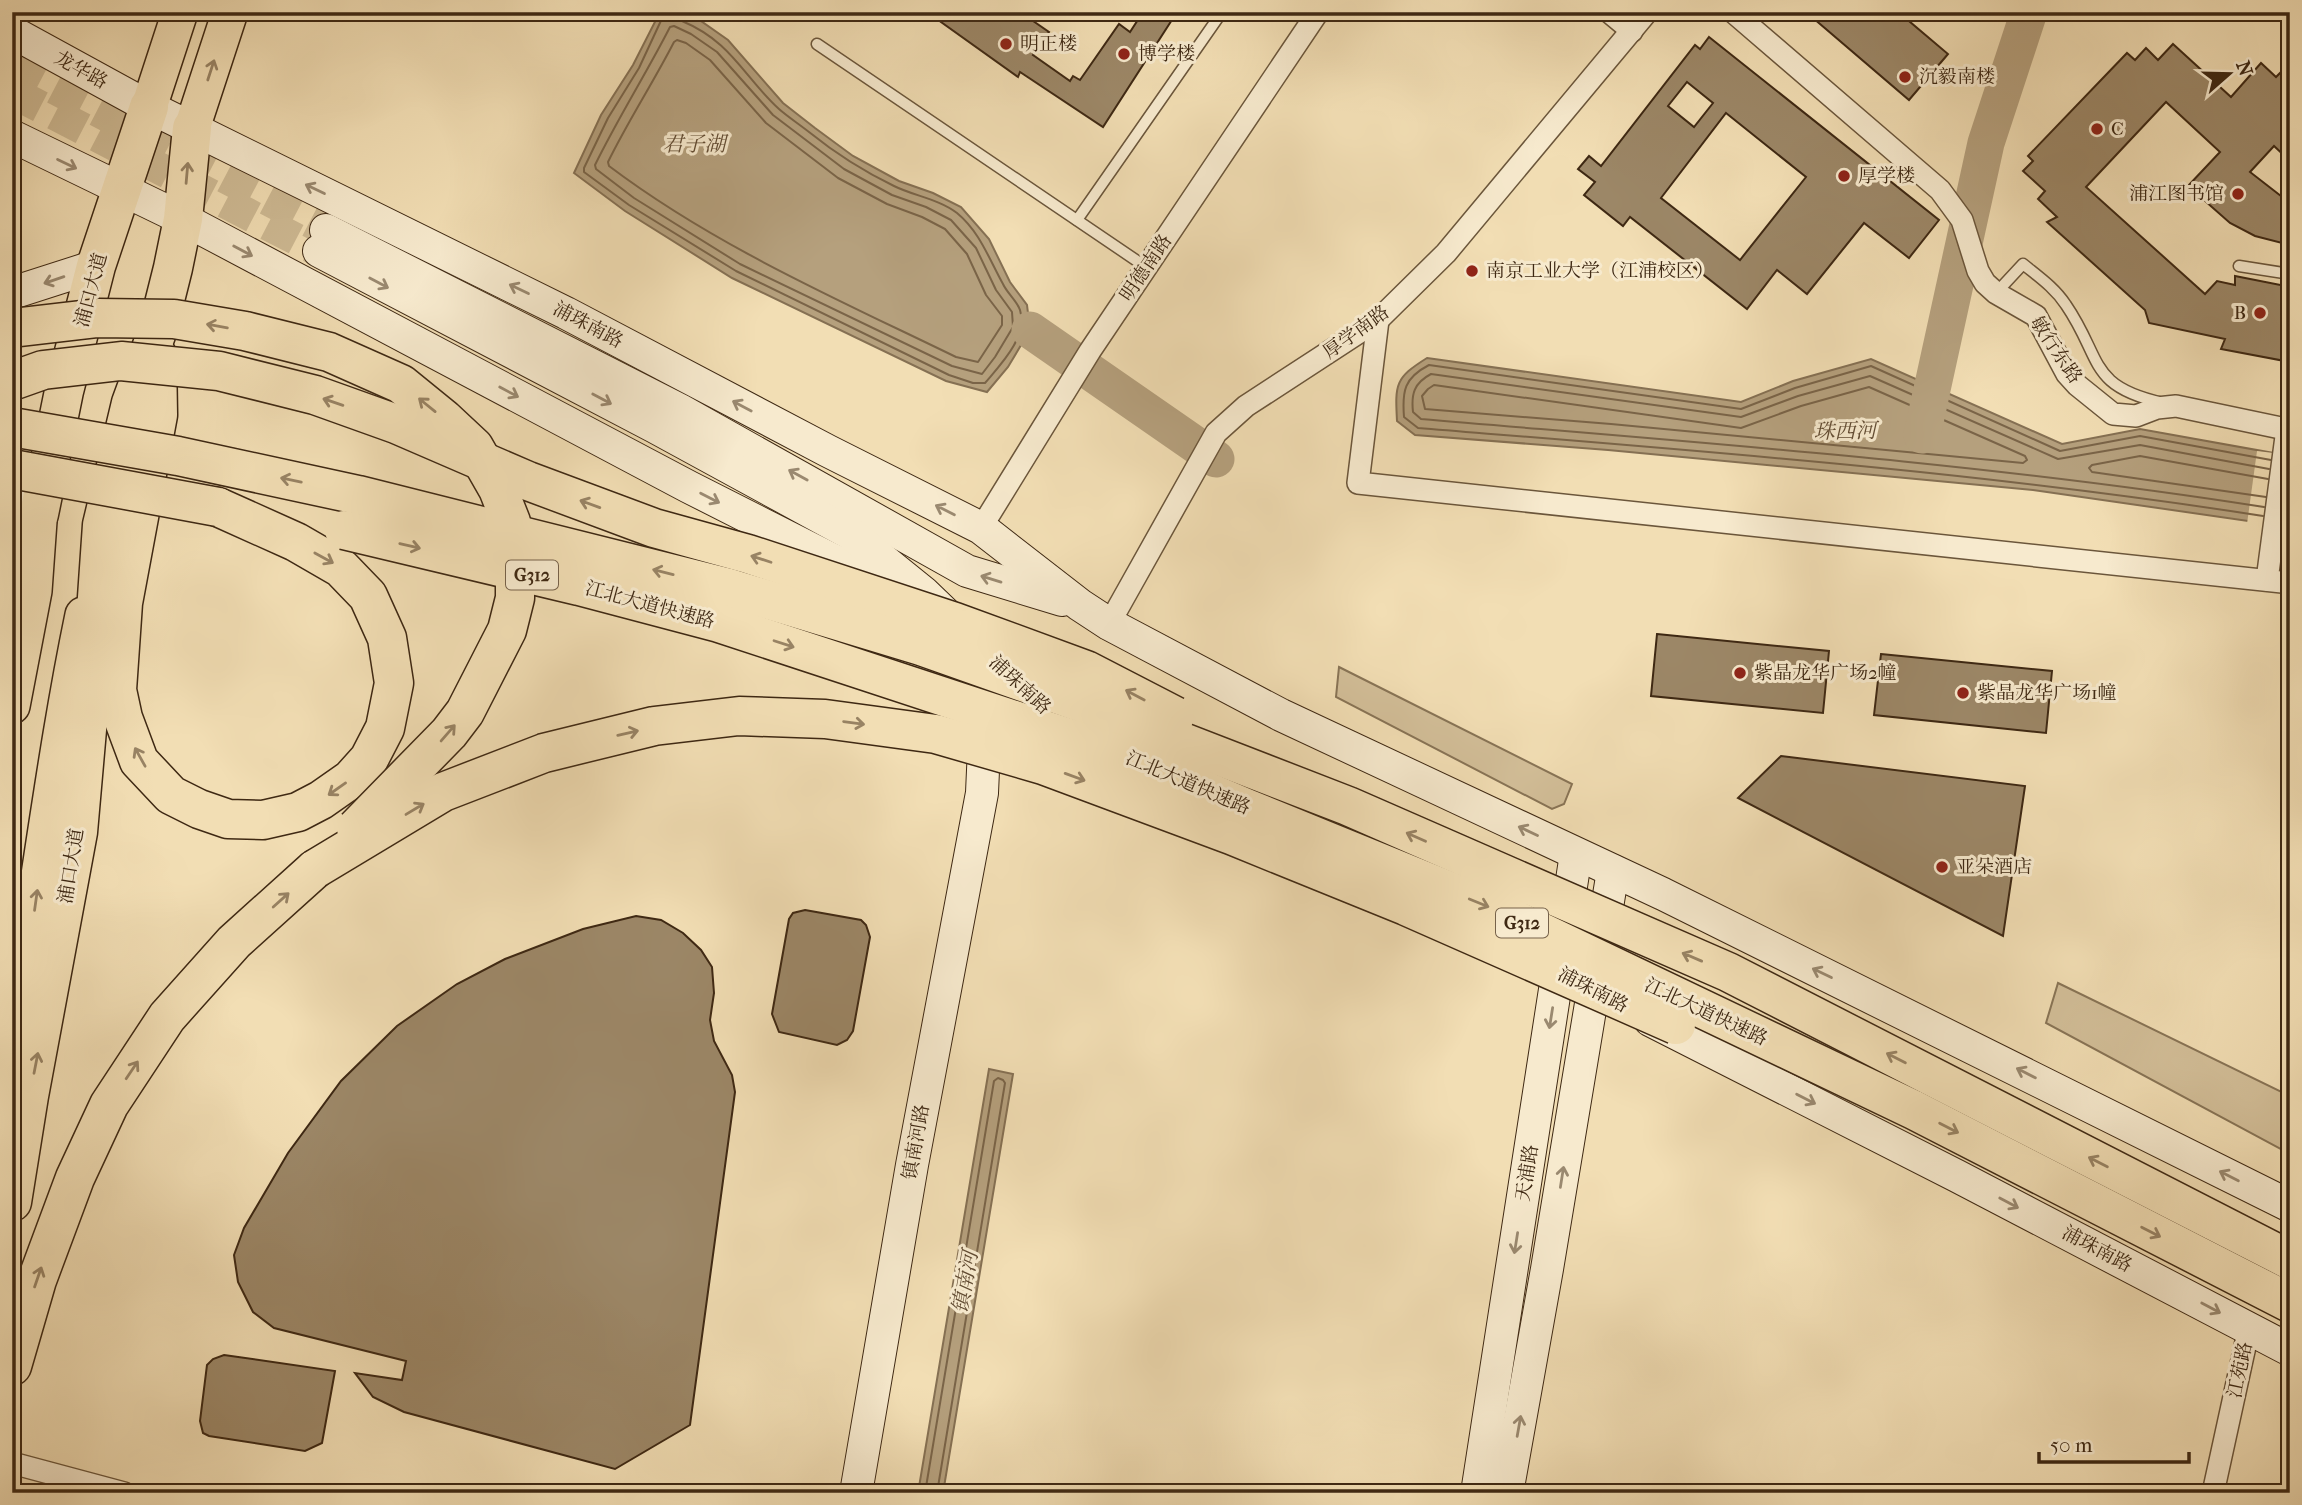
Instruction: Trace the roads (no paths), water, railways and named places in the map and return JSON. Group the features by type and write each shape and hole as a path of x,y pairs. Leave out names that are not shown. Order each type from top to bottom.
{"highway":[{"name":"浦口大道","path":"12,574 96,266 149,107"},
{"path":"192,128 183,219 157,332 158,415 120,524 123,603 117,690 123,718 139,761 172,795 228,819 263,820 298,812 351,779 369,759 385,728 394,683 387,638 368,596 341,568 296,542 218,507"},
{"path":"12,328 98,318 174,319 245,331 329,352 401,384 474,447 498,489 511,522 515,557 514,598 507,630 465,712 449,733 315,869 234,942 167,1017 109,1105 75,1178 37,1280 12,1366"},
{"path":"12,381 43,370 121,361 219,372 315,396 396,424 528,481 654,528 748,554 942,618 1086,670 1348,806"},
{"name":"江北大道快速路","path":"12,427 178,456 358,495 729,588 922,646 1082,703 1348,806 1728,972 2290,1260"},
{"name":"江北大道快速路","path":"12,469 357,533 579,586 719,623 1127,757 1489,907 1914,1110 2290,1303"},
{"name":"浦口大道","path":"12,1202 78,832 83,770 120,524"},
{"path":"315,869 443,792 544,753 654,726 739,716 813,718 936,734 1043,765 1231,835 1406,906 1718,1044 1914,1110"}],"main road":[{"path":"149,107 180,12"},
{"path":"192,128 230,12"},
{"name":"浦口大道","path":"12,706 34,592 31,503"},
{"name":"浦口大道","path":"12,1040 68,686 120,524"}],"street":[{"name":"明德南路","path":"981,528 1090,351 1318,12"},
{"path":"1609,12 1632,31"},
{"name":"厚学南路","path":"1109,624 1216,433 1245,406 1378,320 1446,253 1647,12"},
{"name":"敏行东路","path":"1732,12 1940,190 1962,220 1978,271 1985,283 1996,293 2036,316 2067,374 2113,414 2136,416 2157,408 2176,406 2288,430"},
{"name":"龙华路","path":"12,32 192,128"},
{"name":"浦珠南路","path":"192,128 566,313 981,528 1080,606 1281,715 1613,871 2290,1206"},
{"path":"12,136 122,190"},
{"name":"浦珠南路","path":"122,190 183,219 689,487 833,560 924,593"},
{"name":"浦珠南路","path":"1080,606 967,571 680,410 323,241 851,534 924,593 1045,712 1957,1176 2290,1350"},
{"path":"12,293 96,266"},
{"path":"1378,320 1358,483 2290,583"},
{"path":"2267,580 2288,430"},
{"name":"镇南河路","path":"856,1493 912,1165 982,793 988,656"},
{"path":"982,793 1045,712"},
{"name":"天浦路","path":"1477,1493 1576,854"},
{"path":"1507,1493 1613,871"},
{"name":"江苑路","path":"2213,1493 2249,1328"},
{"path":"12,1463 124,1493"}],"lane":[{"path":"1077,220 1222,12"},
{"path":"817,44 1146,267"},
{"path":"1996,293 2023,264 2054,289 2067,306 2099,370 2115,386 2134,397 2176,406"},
{"path":"2239,267 2290,274"}],"water":[{"name":"君子湖","path":"660,12 676,12 698,19 728,40 783,103 815,128 853,156 899,181 961,207 989,239 1010,282 1027,305 1030,330 1008,367 987,392 946,381 732,278 625,211 574,173 601,115 633,65"},
{"name":"珠西河","path":"1427,358 1741,402 1793,381 1871,359 2062,444 2140,429 2290,456 2290,527 2033,490 1608,450 1415,435 1397,421 1397,390 1403,377"},
{"name":"镇南河","path":"989,1069 1013,1074 943,1493 918,1493"}],"waterway":[{"path":"1922,435 1986,143 2029,12"},
{"path":"1030,330 1216,459"}],"tunnel":[{"path":"12,66 326,230"},
{"path":"12,92 319,251"}],"place":[{"name":"明正楼","path":"1006,44"},
{"name":"博学楼","path":"1124,54"},
{"name":"沉毅南楼","path":"1905,77"},
{"name":"C","path":"2097,129"},
{"name":"厚学楼","path":"1844,176"},
{"name":"浦江图书馆","path":"2238,194"},
{"name":"南京工业大学（江浦校区）","path":"1472,271"},
{"name":"B","path":"2260,313"},
{"name":"紫晶龙华广场2幢","path":"1740,673"},
{"name":"紫晶龙华广场1幢","path":"1963,693"},
{"name":"亚朵酒店","path":"1942,867"}]}
